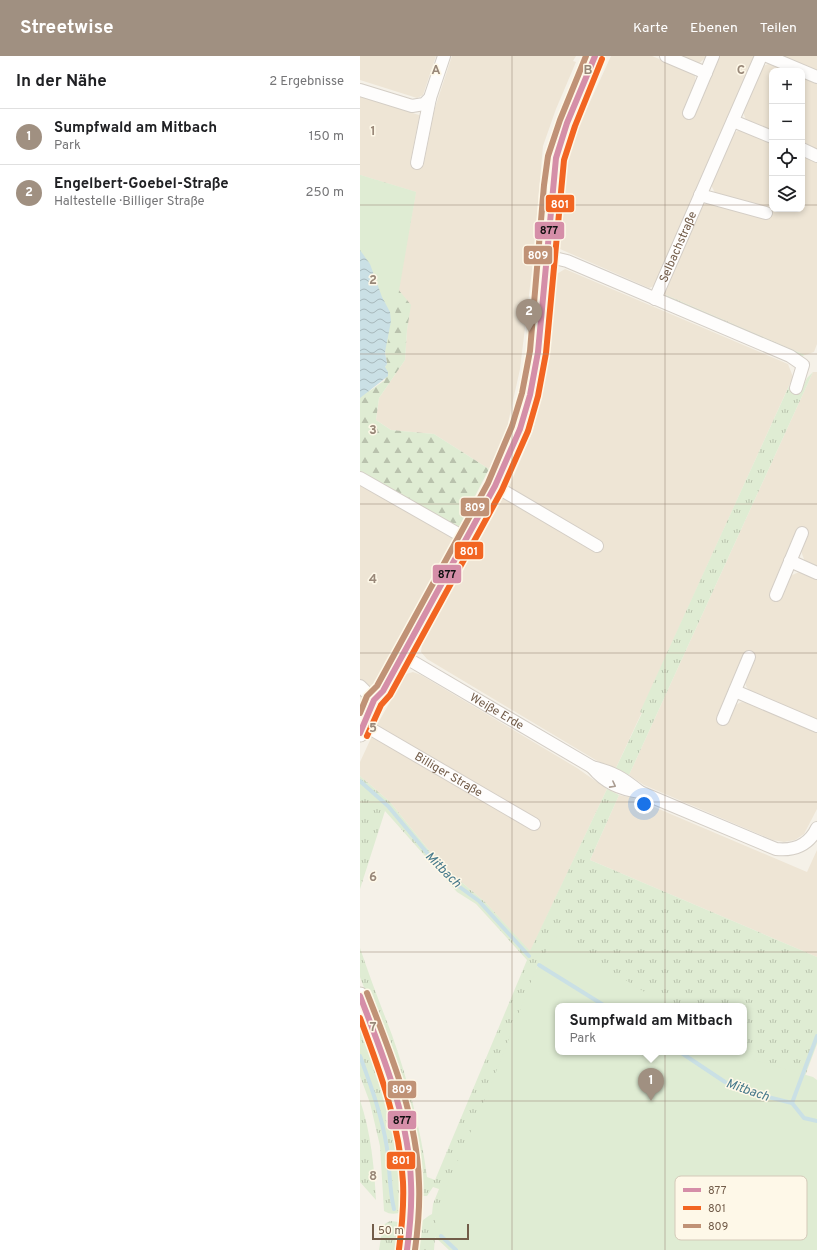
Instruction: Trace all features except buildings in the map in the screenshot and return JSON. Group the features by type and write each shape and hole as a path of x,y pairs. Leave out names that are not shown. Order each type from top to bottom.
{"street":[{"path":"417,163 430,98 444,56"},
{"name":"Billiger Straße","path":"534,824 362,729 374,700 383,691 403,656 495,486 520,429 534,378 540,333 556,158 565,128 595,56"},
{"path":"666,56 706,74"},
{"path":"689,113 714,56"},
{"name":"Selbachstraße","path":"655,299 762,56"},
{"path":"767,56 817,77"},
{"path":"360,90 412,106 424,104 430,98"},
{"path":"733,121 769,136"},
{"path":"805,150 817,156"},
{"path":"700,195 766,213"},
{"path":"546,256 567,261 790,356 803,365 796,388"},
{"path":"360,478 467,539"},
{"path":"495,486 597,546"},
{"path":"776,595 802,532"},
{"path":"790,561 817,573"},
{"name":"Weiße Erde","path":"403,656 592,767 602,779 621,789 640,792 776,849 792,849 799,847 810,840 817,828"},
{"path":"723,719 749,658"},
{"path":"360,686 374,700"},
{"path":"735,691 817,726"},
{"path":"360,996 395,1089 407,1139 412,1183 412,1211 407,1250"}],"shaded area":[{"path":"360,56 436,56 423,95 417,98 360,80"},
{"path":"452,56 576,56 573,61 576,62 556,109 543,146 532,270 520,369 508,423 510,424 489,469 434,434 391,430 376,420 379,398 405,360 410,306 398,289 416,192 360,175 360,96 422,116 426,135"},
{"path":"611,56 652,56 695,74 696,89 717,56 758,56 657,285 649,288 560,249 568,159 578,128"},
{"path":"679,56 708,56 698,64"},
{"path":"779,56 817,56 817,73"},
{"path":"771,63 786,68 769,68 769,132 746,120 743,112 763,66"},
{"path":"805,75 817,80 817,152 805,147"},
{"path":"741,129 769,139 769,212 805,212 805,154 817,159 817,344 814,352 805,355 666,295 663,288 701,206 707,203 715,193 711,185 734,133"},
{"path":"565,269 788,364 793,377 616,768 599,762 427,659 421,652 422,645 509,487 533,431 546,373 555,275"},
{"path":"813,372 817,372 817,567 805,562 801,551 790,576 799,572 817,579 817,721 749,691 745,680 734,706 741,702 748,703 817,732 817,809 804,834 795,840 784,842 773,840 644,785 629,775"},
{"path":"360,483 454,539 374,694 360,680"},
{"path":"413,672 421,675 577,768 607,789 530,952 485,902 440,864 390,802 360,776 360,762 378,723 406,674"},
{"path":"619,795 633,798 807,872 817,850 817,957 590,860"}],"green space":[{"path":"360,175 416,192 398,289 411,305 407,330 405,360 379,398 376,420 391,430 434,434 489,469 458,529 360,473 360,398 385,380 385,367 387,364"},
{"path":"360,175 416,192 395,314 379,377 360,404"},
{"path":"666,295 805,355 802,356 668,300"},
{"path":"813,372 629,775 616,768 642,713 640,712 789,386 801,391 807,378"},
{"path":"360,776 390,802 440,864 485,902 530,951 607,789 619,795 590,860 817,957 817,1044 796,1100 694,1055 747,1055 747,1003 613,1003 540,962 536,969 556,1003 555,1003 556,1055 435,1237 434,1250 414,1250 417,1229 422,1221 432,1214 433,1204 439,1189 433,1187 427,1196 420,1196 394,1066 360,977 360,948 392,1035 403,1070 418,1123 427,1177 435,1180 527,960 476,904 457,892 385,811 360,889"},
{"path":"555,936 662,1003 555,1003 555,1055 746,1055 754,1060 813,1077 817,1080 817,1250 449,1250 435,1237 436,1211 491,1085 536,969"},
{"path":"360,1016 383,1075 403,1164 403,1212 391,1214 384,1211 380,1146 370,1103 360,1076"},
{"path":"360,1100 367,1125 371,1150 376,1200 360,1182"},
{"path":"390,1221 399,1222 401,1225 401,1250 379,1250 383,1225"}],"water":[{"path":"360,250 370,264 382,297 390,312 391,321 385,352 387,364 385,367 388,372 388,376 360,398"}],"waterway":[{"name":"Mitbach","path":"360,781 388,806 438,866 457,885 479,901 529,956"},
{"name":"Mitbach","path":"539,965 600,1003"},
{"path":"792,1103 817,1036"},
{"name":"Mitbach","path":"684,1055 725,1082 756,1094 792,1103 804,1118 817,1121"},
{"path":"360,1056 376,1101 385,1136 394,1209"},
{"path":"441,1236 456,1250"}],"transit line":[{"name":"809","path":"360,713 367,696 377,686 488,483 512,426 522,393 530,351 544,185 548,156 560,120 586,56"},
{"name":"877","path":"360,733 374,700 383,691 495,486 520,429 530,395 538,352 556,158 567,123 595,56"},
{"name":"801","path":"367,736 381,705 390,695 502,490 528,431 538,396 546,353 564,160 575,126 602,59"},
{"name":"809","path":"367,993 401,1086 413,1134 417,1158 419,1192 415,1250"},
{"name":"877","path":"360,996 386,1064 400,1111 405,1135 409,1159 411,1192 407,1250"},
{"name":"801","path":"360,1018 382,1078 398,1140 403,1182 399,1249"}],"place":[{"name":"Engelbert-Goebel-Straße","path":"529,332"},
{"name":"Sumpfwald am Mitbach","path":"651,1101"}]}
